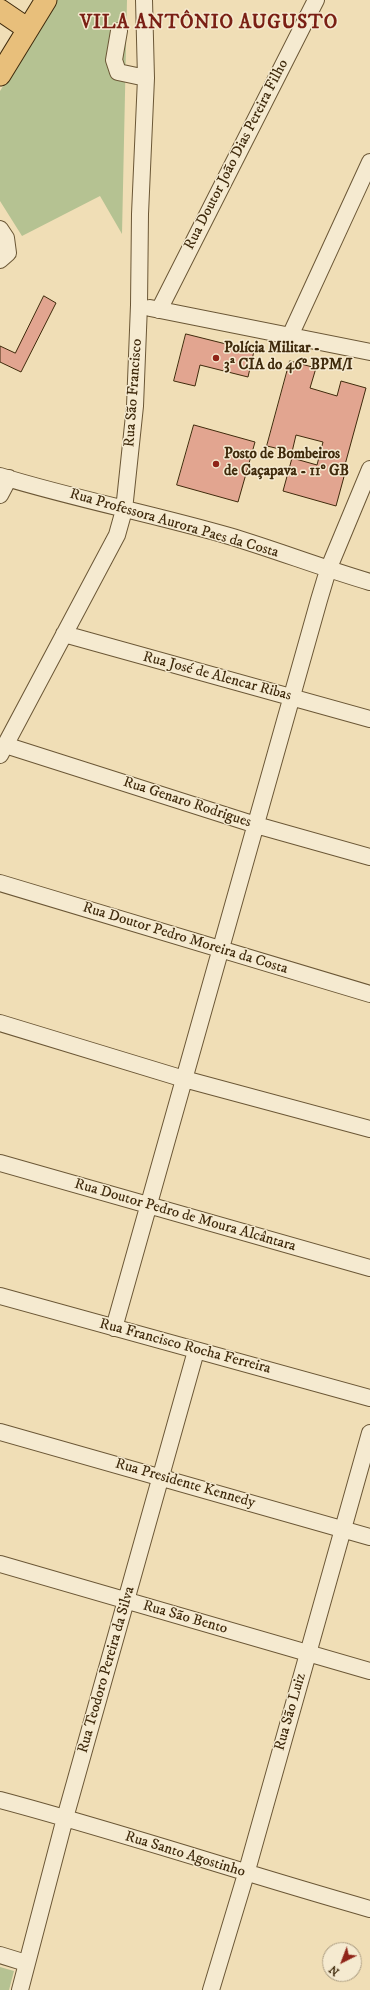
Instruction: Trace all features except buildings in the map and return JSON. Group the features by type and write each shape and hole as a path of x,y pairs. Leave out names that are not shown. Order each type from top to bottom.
{"main road":[{"path":"1,70 46,0"},
{"path":"0,10 28,29"}],"street":[{"name":"Rua São Francisco","path":"3,750 118,535 124,510 135,406 139,305 140,214 146,78 144,0"},
{"name":"Rua Doutor João Dias Pereira Filho","path":"159,310 316,0"},
{"path":"119,31 114,60 118,72 146,78"},
{"path":"290,336 370,162"},
{"path":"0,229 6,238 8,253 0,260"},
{"path":"139,305 370,352"},
{"path":"114,1328 147,1206 328,570 365,489 370,470"},
{"path":"0,495 4,477"},
{"name":"Rua Professora Aurora Paes da Costa","path":"4,477 124,510 228,536 328,570 370,582"},
{"name":"Rua José de Alencar Ribas","path":"64,634 370,719"},
{"name":"Rua Genaro Rodrigues","path":"3,750 370,857"},
{"name":"Rua Doutor Pedro Moreira da Costa","path":"0,883 370,994"},
{"path":"0,1023 184,1078 370,1129"},
{"name":"Rua Doutor Pedro de Moura Alcântara","path":"0,1163 147,1206 370,1268"},
{"name":"Rua Francisco Rocha Ferreira","path":"0,1296 370,1398"},
{"name":"Rua Teodoro Pereira da Silva","path":"20,1990 65,1818 196,1351"},
{"name":"Rua Presidente Kennedy","path":"0,1432 370,1537"},
{"name":"Rua São Luiz","path":"211,1990 246,1874 370,1433"},
{"name":"Rua São Bento","path":"0,1564 370,1670"},
{"name":"Rua Santo Agostinho","path":"0,1800 65,1818 246,1874 370,1909"},
{"path":"0,1956 26,1963"}],"green space":[{"path":"56,0 127,0 122,234 100,196 22,236 0,201 0,91"},
{"path":"0,1967 14,1971 9,1990 0,1990"}],"place":[{"name":"Polícia Militar - 3ª CIA do 46º BPM/I","path":"216,358"},
{"name":"Posto de Bombeiros de Caçapava - 11º GB","path":"216,464"}],"district":[{"name":"VILA ANTÔNIO AUGUSTO","path":"209,24"}]}
